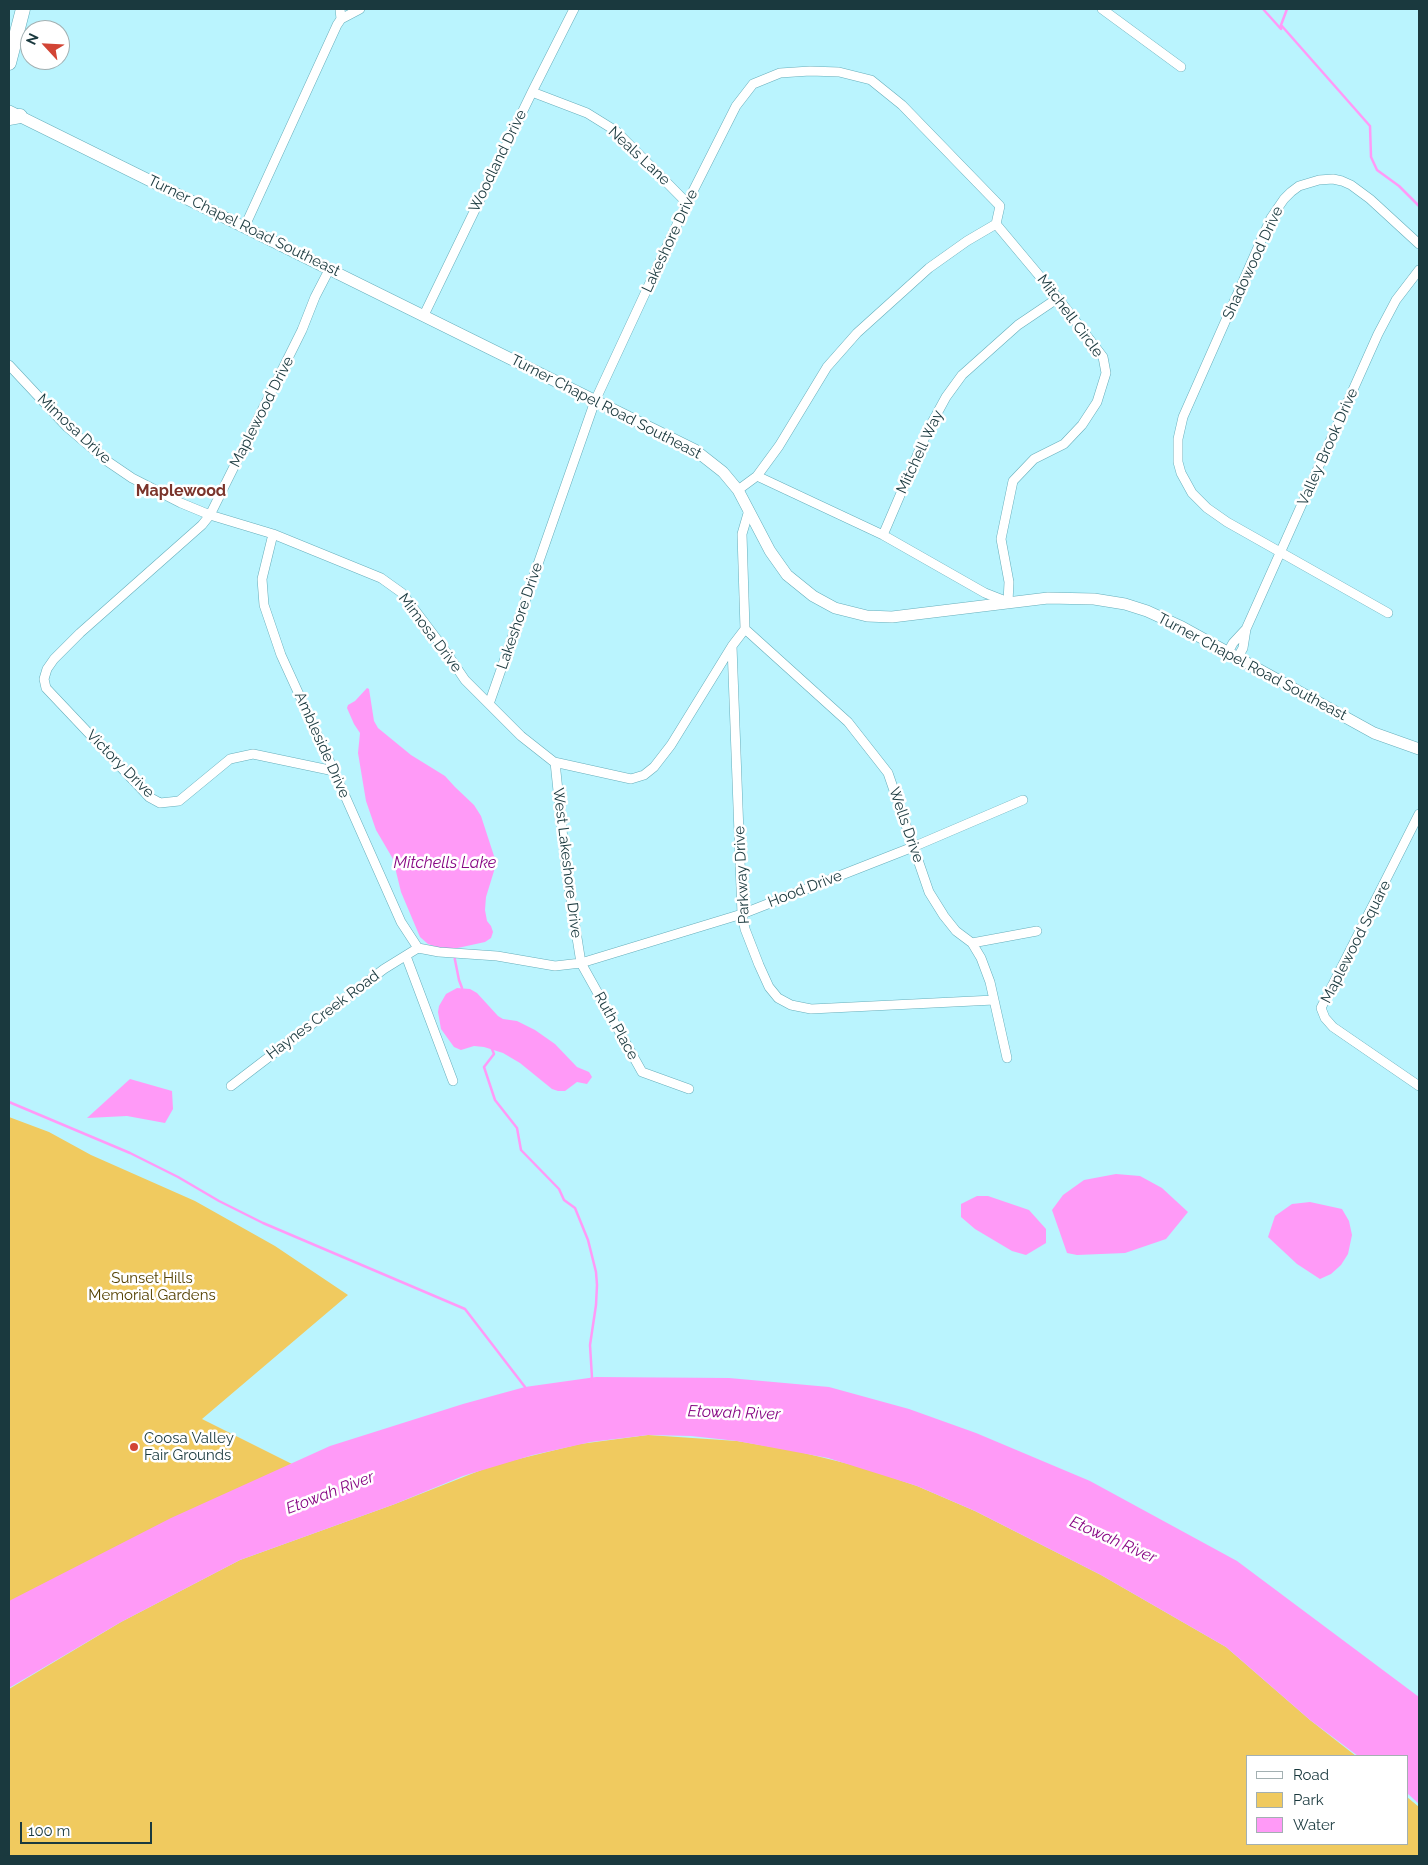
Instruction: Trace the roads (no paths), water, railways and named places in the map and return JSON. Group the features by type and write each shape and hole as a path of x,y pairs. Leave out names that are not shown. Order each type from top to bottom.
{"main road":[{"path":"9,63 23,9"}],"street":[{"path":"340,9 341,19"},
{"path":"245,226 337,25 341,19 360,9"},
{"name":"Woodland Drive","path":"424,315 574,9"},
{"path":"1102,9 1181,67"},
{"name":"Lakeshore Drive","path":"489,704 595,401 687,203 736,106 753,84 780,73 810,71 839,72 871,80 902,105 1000,206 996,224"},
{"name":"Neals Lane","path":"532,92 587,113 616,131 687,203"},
{"name":"Turner Chapel Road Southeast","path":"12,115 245,226 705,456 723,472 738,490 770,551 788,575 814,596 846,612 867,616 892,617 1008,602 1065,597 1104,600 1125,604 1170,621 1374,733 1419,749"},
{"name":"Shadowood Drive","path":"1388,613 1281,553 1207,508 1192,493 1186,483 1178,462 1178,439 1183,417 1271,218 1284,198 1299,186 1309,182 1326,179 1342,181 1351,185 1370,199 1419,244"},
{"path":"738,490 757,476 779,446 827,367 857,333 929,268 967,241 996,224"},
{"name":"Mitchell Circle","path":"996,224 1058,298 1103,356 1106,373 1097,402 1082,425 1064,444 1034,459 1013,481 1001,539 1009,582 1008,602"},
{"name":"Maplewood Drive","path":"48,668 80,633 202,526 210,515 302,330 315,297 330,268"},
{"name":"Valley Brook Drive","path":"1233,655 1233,643 1246,629 1382,326 1403,290 1419,270"},
{"name":"Mitchell Way","path":"883,535 928,430 946,397 962,375 1018,325 1058,298"},
{"name":"Mimosa Drive","path":"9,366 67,427 107,461 142,483 210,515 273,534 381,578 402,593 442,646 464,680 521,736 555,762 631,779 644,776 654,767 671,745 732,646 745,629"},
{"path":"757,476 883,535 985,593 1008,602"},
{"path":"745,629 742,534 749,510"},
{"name":"Ambleside Drive","path":"273,534 262,580 264,605 281,655 401,922 418,948"},
{"name":"Wells Drive","path":"745,629 848,722 888,773 929,892 956,931 972,943 981,958 990,982 1007,1058"},
{"name":"Parkway Drive","path":"732,646 742,914 745,929 769,987 778,998 792,1005 810,1009 994,1000"},
{"name":"Victory Drive","path":"48,668 44,679 46,688 149,797 160,803 178,801 230,760 253,754 334,770"},
{"name":"West Lakeshore Drive","path":"555,762 566,868 581,962"},
{"name":"Hood Drive","path":"581,962 742,914 913,847 1023,800"},
{"name":"Maplewood Square","path":"1419,814 1321,1008 1324,1018 1333,1027 1419,1086"},
{"path":"972,943 1037,931"},
{"path":"418,948 439,952 497,956 555,966 581,962"},
{"name":"Haynes Creek Road","path":"231,1086 384,969 418,948"},
{"path":"406,956 453,1081"},
{"name":"Ruth Place","path":"581,962 642,1072 689,1089"}],"water":[{"name":"Mitchells Lake","path":"367,688 369,689 374,721 378,728 411,755 445,776 474,805 481,816 495,859 494,871 486,897 485,910 487,921 493,932 491,938 485,942 453,949 439,948 428,944 420,937 401,892 393,859 376,830 366,801 358,753 360,733 347,708"},
{"path":"457,988 470,989 477,993 503,1019 517,1021 535,1030 555,1044 577,1067 589,1072 592,1077 587,1084 577,1082 565,1091 558,1091 552,1089 520,1063 503,1053 484,1047 474,1046 461,1050 454,1047 441,1029 438,1012 439,1006 446,994"},
{"path":"130,1079 172,1091 173,1109 165,1123 127,1116 87,1118"},
{"path":"1116,1174 1140,1176 1162,1188 1188,1212 1166,1239 1125,1253 1077,1255 1067,1253 1052,1210 1063,1195 1084,1180"},
{"path":"977,1196 988,1196 1029,1210 1046,1229 1046,1243 1026,1255 1012,1251 975,1229 961,1217 961,1204"},
{"path":"1310,1202 1342,1209 1349,1221 1352,1235 1348,1254 1341,1265 1331,1274 1320,1279 1297,1264 1268,1237 1275,1216 1292,1204"},
{"name":"Etowah River","path":"596,1377 729,1378 829,1387 909,1409 976,1433 1090,1481 1237,1561 1419,1697 1419,1804 1408,1794 1408,1755 1357,1755 1310,1720 1226,1647 1101,1575 975,1511 917,1486 828,1458 737,1441 691,1436 648,1435 591,1442 533,1455 463,1476 395,1504 240,1560 121,1622 9,1688 9,1601 171,1518 330,1446 463,1404 525,1387"}],"waterway":[{"path":"1263,9 1281,29 1281,25"},
{"path":"1281,25 1287,9"},
{"path":"1281,25 1370,126 1371,157 1377,170 1399,186 1419,206"},
{"path":"454,955 462,988"},
{"path":"492,1049 494,1054 484,1067 495,1100 517,1128 521,1150 559,1189 564,1200 575,1208 588,1240 596,1272 597,1285 590,1345 591,1379"},
{"path":"9,1102 130,1153 263,1223 465,1309 525,1387"}],"place":[{"name":"Coosa Valley Fair Grounds","path":"134,1447"}],"district":[{"name":"Maplewood","path":"181,491"}],"park label":[{"name":"Sunset Hills Memorial Gardens","path":"152,1286"}]}
